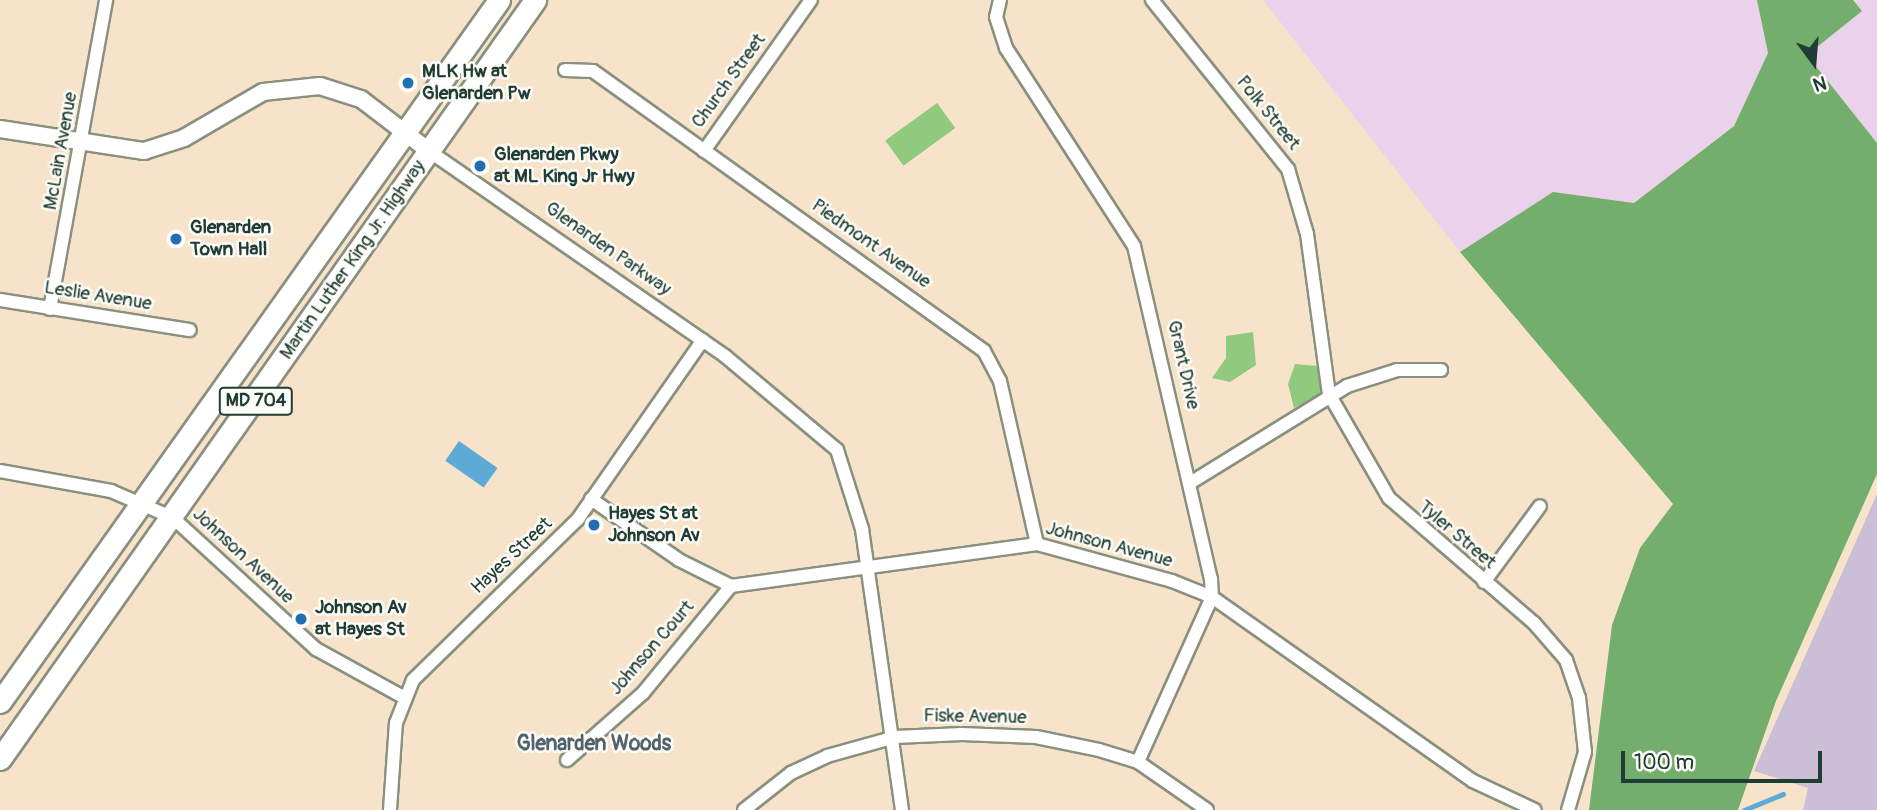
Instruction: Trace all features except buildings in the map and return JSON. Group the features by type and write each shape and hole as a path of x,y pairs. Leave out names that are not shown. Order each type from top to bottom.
{"main road":[{"name":"Martin Luther King Jr. Highway","path":"0,702 403,130 499,0"},
{"name":"Martin Luther King Jr. Highway","path":"0,759 173,518 535,0"}],"street":[{"name":"McLain Avenue","path":"50,309 83,145 106,0"},
{"name":"Church Street","path":"704,150 811,0"},
{"name":"Grant Drive","path":"1000,0 996,17 1006,48 1129,233 1190,482 1212,597"},
{"name":"Polk Street","path":"1152,0 1293,181 1329,394"},
{"name":"Piedmont Avenue","path":"565,70 593,71 984,351 1000,381 1037,544"},
{"name":"Glenarden Parkway","path":"0,129 83,145 157,149 250,97 307,85 349,93 703,340 836,450 853,492 868,566 895,737 902,810"},
{"name":"Leslie Avenue","path":"0,300 190,330"},
{"name":"Hayes Street","path":"403,697 441,648 547,551 592,499 703,340"},
{"path":"1190,482 1329,394 1380,373 1441,370"},
{"name":"Tyler Street","path":"1329,394 1401,513 1549,638 1571,670 1585,752 1568,810"},
{"name":"Johnson Avenue","path":"0,471 111,491 173,518 316,649 403,697"},
{"path":"592,499 679,561 731,586"},
{"path":"1484,582 1540,506"},
{"name":"Johnson Avenue","path":"731,586 1037,544 1212,597 1473,781 1535,810"},
{"name":"Johnson Court","path":"567,760 643,693 731,586"},
{"path":"1138,762 1212,597"},
{"path":"390,810 403,697"},
{"name":"Fiske Avenue","path":"744,810 803,765 895,737 1035,737 1138,762 1207,810"}],"shaded area":[{"path":"1263,0 1757,0 1768,53 1734,125 1634,203 1553,192 1460,252"},
{"path":"1853,0 1877,0 1877,143 1807,55 1861,11"},
{"path":"1877,494 1877,810 1803,810 1808,788 1754,771"}],"green space":[{"path":"1757,0 1853,0 1862,11 1807,55 1877,143 1877,474 1776,701 1738,810 1589,810 1612,625 1640,548 1673,504 1460,252 1553,192 1634,203 1734,126 1768,53"},
{"path":"937,103 955,128 903,166 885,141"},
{"path":"1253,332 1256,365 1230,382 1212,378 1226,358 1226,336"},
{"path":"1295,364 1317,366 1322,373 1320,395 1294,408 1288,384"}],"water":[{"path":"459,441 498,468 484,488 445,461"}],"waterway":[{"path":"1744,810 1783,794"}],"place":[{"name":"MLK Hw at Glenarden Pw","path":"408,83"},
{"name":"Glenarden Pkwy at ML King Jr Hwy","path":"480,166"},
{"name":"Glenarden Town Hall","path":"176,239"},
{"name":"Hayes St at Johnson Av","path":"594,525"},
{"name":"Johnson Av at Hayes St","path":"301,619"}],"district":[{"name":"Glenarden Woods","path":"594,744"}]}
